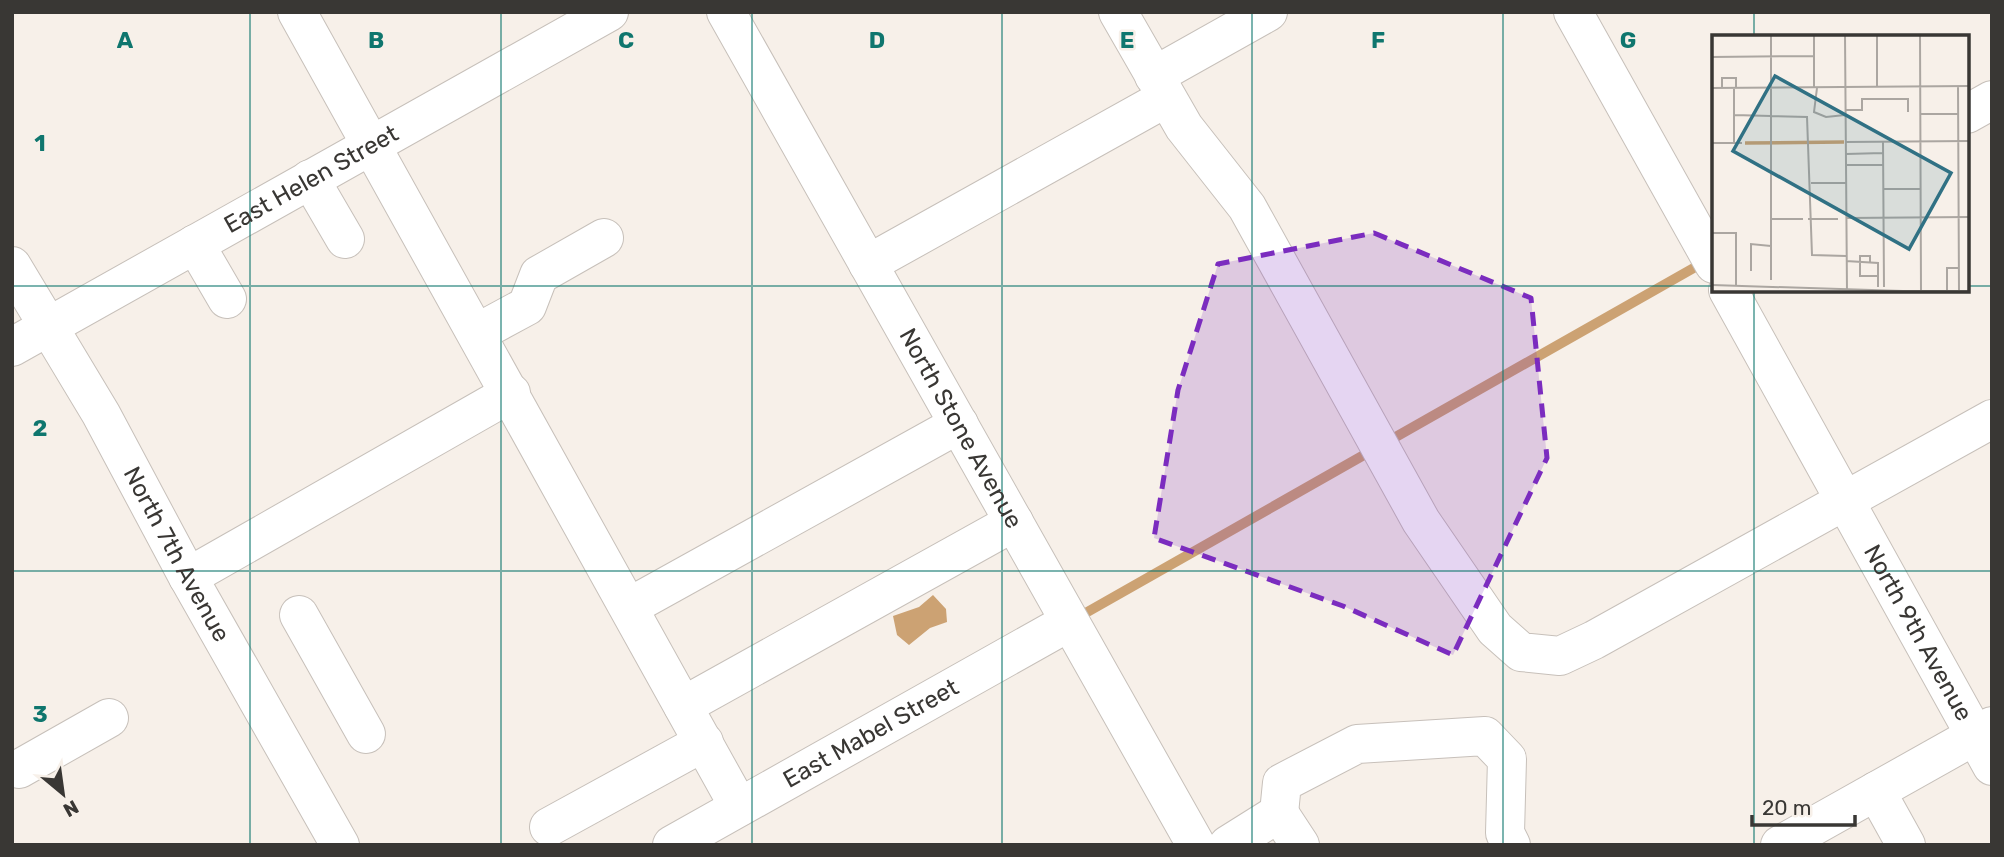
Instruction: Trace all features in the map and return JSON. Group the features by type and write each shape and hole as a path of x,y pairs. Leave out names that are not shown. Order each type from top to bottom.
{"street":[{"path":"297,12 739,807"},
{"name":"East Helen Street","path":"12,347 609,12"},
{"name":"North Stone Avenue","path":"726,12 1196,845"},
{"path":"1118,12 1184,127 1247,206 1421,521 1495,629 1521,652 1560,656 1992,419"},
{"path":"868,264 1160,87 1268,12"},
{"path":"1573,12 1705,249"},
{"path":"1969,113 1992,100"},
{"path":"310,179 345,239"},
{"path":"477,333 527,306 539,275 604,238"},
{"path":"195,244 227,299"},
{"name":"North 7th Avenue","path":"12,266 101,414 188,577 340,845"},
{"name":"North 9th Avenue","path":"1731,296 1845,501 1986,742"},
{"path":"188,577 510,393"},
{"path":"629,607 959,424"},
{"path":"683,706 1014,522"},
{"path":"299,615 366,734"},
{"name":"East Mabel Street","path":"672,845 1069,622"},
{"path":"19,769 109,718"},
{"path":"1300,845 1279,813 1282,783 1357,744 1485,736 1507,759 1505,833 1511,845"},
{"path":"549,827 704,742"},
{"path":"1780,845 1876,791 1986,742"},
{"path":"1876,791 1906,845"},
{"path":"1228,845 1279,813"}],"highlighted area":[{"path":"1374,233 1531,298 1547,458 1453,655 1343,606 1154,538 1178,390 1218,264"}],"shaded area":[{"path":"933,595 946,609 947,622 930,628 909,645 897,635 893,616 919,607"}],"waterway":[{"path":"1075,619 1706,261"}]}
